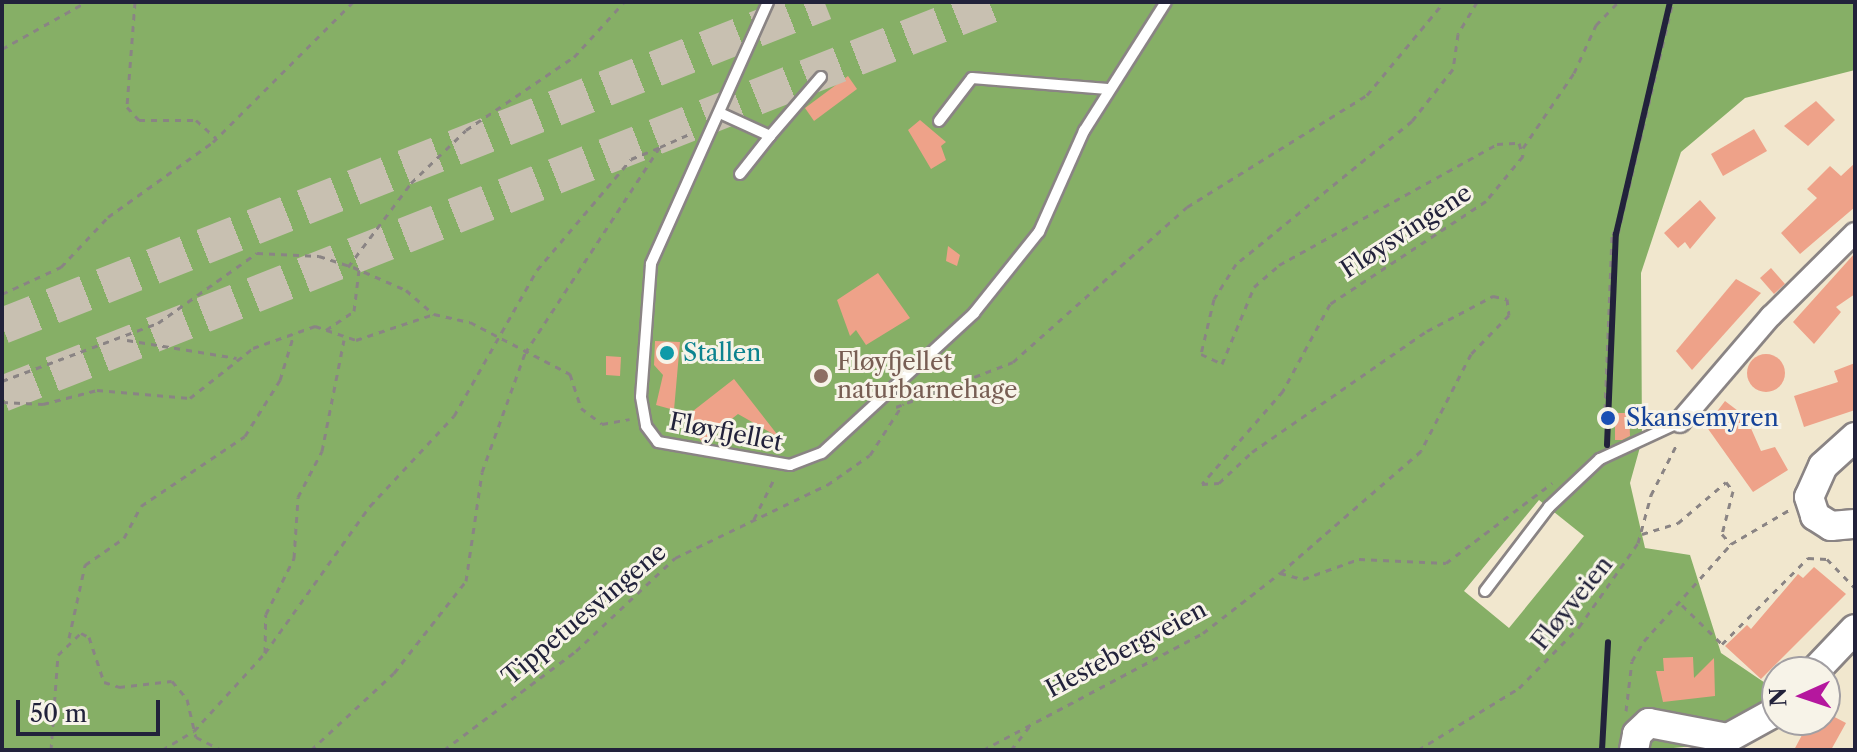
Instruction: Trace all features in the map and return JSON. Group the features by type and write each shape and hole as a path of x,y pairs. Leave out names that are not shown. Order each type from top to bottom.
{"street":[{"path":"1680,422 1762,325 1855,233"},
{"path":"1855,437 1813,480 1809,497 1815,516 1831,526 1855,524"},
{"path":"1829,656 1855,629"},
{"path":"1634,750 1637,734 1649,723 1728,738 1761,720"}],"lane":[{"name":"Fløyfjellet","path":"768,2 720,118 651,264 643,414 658,442 774,464 813,459 952,339 1039,232 1108,89 1166,2"},
{"path":"740,174 821,77"},
{"path":"939,121 972,78 1108,89"},
{"path":"720,118 770,136"},
{"path":"1485,591 1549,507 1600,459 1680,422"}],"path":[{"path":"2,49 86,2"},
{"path":"135,2 127,107 139,120 196,120 216,138"},
{"path":"2,294 61,267 108,217 216,138 353,2"},
{"path":"348,267 411,183 466,130 574,57 624,2"},
{"path":"862,416 903,404 1013,362 1187,207 1367,95 1444,2"},
{"name":"Fløysvingene","path":"1280,573 1421,451 1471,354 1509,315 1507,299 1482,300 1427,331 1252,452 1219,483 1206,487 1204,474 1270,409 1330,304 1486,201 1518,165 1523,148 1511,140 1475,154 1279,265 1254,287 1222,364 1201,354 1214,299 1236,264 1412,121 1453,69 1458,34 1477,2"},
{"path":"1523,148 1574,73 1596,25 1618,2"},
{"path":"1605,410 1612,233 1618,234 1673,2"},
{"path":"162,750 194,731 265,653 370,506 454,416 496,336 595,197 631,159 720,118"},
{"path":"311,750 394,673 466,581 482,472 525,353 660,147"},
{"path":"2,381 126,339 257,253 319,256 406,290 434,314 496,336 570,374 581,408 602,424 643,414"},
{"path":"2,402 43,404 97,390 190,398 237,358 294,334 326,330 354,311 359,270"},
{"path":"326,330 344,340 377,337 434,314"},
{"path":"51,750 55,670 69,638 85,565 124,538 141,506 245,436 280,380 294,334"},
{"path":"126,339 237,358"},
{"path":"265,653 266,614 294,558 298,497 322,451 344,340"},
{"name":"Tippetuesvingene","path":"444,750 576,651 675,558 754,519 870,455 903,404"},
{"name":"Fløyveien","path":"1418,750 1551,659 1613,584 1642,534 1680,422"},
{"path":"754,519 774,481 774,464"},
{"path":"2,474 2,532"},
{"path":"1280,573 1303,579 1359,559 1446,563 1560,479"},
{"path":"1642,534 1678,523 1728,482 1733,491 1722,534 1731,544"},
{"path":"1627,721 1632,661 1731,544 1809,497"},
{"path":"1682,605 1722,644 1808,558 1827,559 1855,588"},
{"name":"Hestebergveien","path":"983,750 1035,719 1203,633 1280,573"},
{"path":"69,638 89,637 97,672 111,686 176,684 194,731 221,750"},
{"path":"1011,750 1035,719"}],"green space":[{"path":"2,2 1855,2 1855,70 1745,98 1681,152 1641,273 1642,440 1630,483 1645,548 1690,555 1721,653 1761,680 1761,712 1745,741 1653,750 2,750","holes":["1539,500 1584,536 1509,628 1464,591"]}],"building":[{"path":"848,76 857,89 814,121 805,108"},
{"path":"1816,101 1835,120 1808,146 1784,126"},
{"path":"920,120 946,142 941,146 946,160 931,169 908,130"},
{"path":"1754,129 1767,151 1723,176 1711,154"},
{"path":"1855,163 1855,207 1800,254 1781,233 1817,198 1807,189 1830,166 1841,176"},
{"path":"1700,200 1716,218 1690,249 1685,242 1678,248 1664,233"},
{"path":"948,246 960,255 957,266 946,261"},
{"path":"1855,253 1855,294 1836,307 1841,312 1814,344 1793,322"},
{"path":"1771,268 1785,284 1774,294 1760,278"},
{"path":"878,273 910,318 866,345 856,330 850,336 837,300"},
{"path":"1736,279 1761,293 1692,370 1676,351"},
{"path":"655,341 680,342 674,410 656,405 663,375 654,365"},
{"path":"1766,354 1780,359 1785,373 1780,387 1766,392 1752,387 1747,373 1752,359"},
{"path":"606,356 621,357 620,376 606,375"},
{"path":"1855,363 1855,410 1804,427 1794,396 1838,382 1834,371"},
{"path":"734,379 780,438 738,414 702,442 684,418"},
{"path":"1725,401 1746,417 1761,451 1775,447 1788,470 1753,492 1706,426"},
{"name":"Skansemyren","path":"1615,413 1629,413 1630,436 1622,440 1615,440"},
{"path":"1814,567 1846,594 1784,656 1761,656 1761,679 1725,646 1747,625 1751,629 1798,574 1803,578"},
{"path":"1693,657 1694,678 1714,658 1715,696 1663,702 1656,671 1664,671 1663,658"},
{"path":"1801,736 1839,736 1831,750 1794,750"}],"tunnel":[{"path":"2,326 825,2"},
{"path":"2,394 998,2"}],"railway":[{"path":"1607,445 1616,234 1670,2"},
{"path":"1602,750 1608,642"}],"place":[{"name":"Stallen","path":"667,353"},
{"name":"Fløyfjellet naturbarnehage","path":"821,376"},
{"name":"Skansemyren","path":"1608,418"}]}
